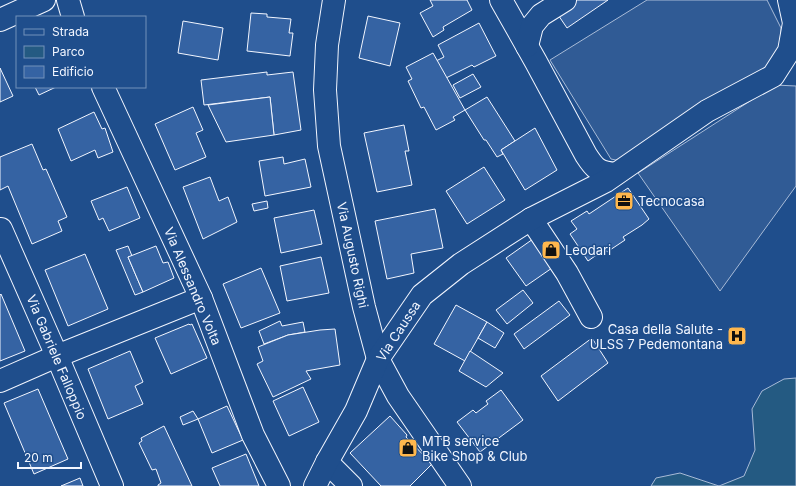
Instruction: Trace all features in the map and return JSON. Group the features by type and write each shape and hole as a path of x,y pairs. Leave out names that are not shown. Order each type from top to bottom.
{"street":[{"path":"0,20 44,0"},
{"path":"68,0 73,16"},
{"name":"Via Augusto Righi","path":"334,0 326,52 325,90 329,146 364,307 378,358 398,396 460,486"},
{"path":"501,0 593,166 603,172 615,174"},
{"path":"527,46 532,26 541,15 565,0"},
{"path":"773,76 789,51 794,23 789,0"},
{"name":"Via Caussa","path":"315,486 356,411 378,358 422,295 461,264 531,219 606,181 707,111 773,76 796,67"},
{"name":"Via Alessandro Volta","path":"103,88 200,298 253,435 279,486"},
{"path":"531,219 568,273 591,317"},
{"name":"Via Gabriele Falloppio","path":"1,229 112,486"},
{"path":"0,381 57,356 200,298"},
{"path":"327,462 351,486"}],"green space":[{"path":"796,378 796,486 719,486 744,476 755,450 752,409 762,391 784,379"},
{"path":"680,473 719,486 651,486 656,478"}],"shaded area":[{"path":"647,0 767,0 781,28 780,42 771,69 625,162 611,159 550,60"},
{"path":"775,85 796,86 796,186 720,291 638,173"}],"building":[{"path":"430,0 467,0 472,10 443,27 444,30 433,37 420,13 433,6"},
{"path":"548,0 608,0 567,28"},
{"path":"251,13 267,14 267,17 291,19 289,33 293,33 290,56 247,51"},
{"path":"368,16 400,23 390,66 359,58"},
{"path":"183,21 223,28 218,60 178,53"},
{"path":"479,23 496,56 474,67 472,65 446,78 436,61 444,57 438,45"},
{"path":"433,53 465,110 453,117 455,120 436,130 424,107 421,108 408,81 412,79 406,67"},
{"path":"0,68 13,96 0,102"},
{"path":"267,72 267,75 293,72 301,130 274,135 270,97 204,105 201,80"},
{"path":"473,74 481,87 460,98 453,85"},
{"path":"36,88 54,88 39,95"},
{"path":"270,97 274,135 226,142 208,105"},
{"path":"487,97 515,141 501,150 503,154 497,157 465,110"},
{"path":"193,107 203,130 196,133 206,157 175,170 155,124"},
{"path":"94,112 102,129 105,128 113,152 98,158 95,150 71,161 58,129"},
{"path":"404,125 409,151 405,151 412,185 377,192 364,133"},
{"path":"535,128 557,170 525,190 501,150"},
{"path":"32,144 43,170 46,169 67,217 58,221 62,231 32,244 8,186 0,190 0,157"},
{"path":"283,157 284,164 305,159 311,187 265,196 259,161"},
{"path":"484,167 505,200 467,224 446,191"},
{"path":"210,177 219,201 228,197 237,222 203,239 183,187"},
{"path":"127,187 140,218 109,231 103,218 99,220 91,201"},
{"path":"628,188 649,219 623,237 625,240 607,252 605,249 588,261 570,234 577,229 571,221 587,211 589,214"},
{"path":"267,201 268,208 254,211 252,204"},
{"path":"435,209 443,248 411,254 414,273 387,279 375,221"},
{"path":"314,210 322,244 281,253 274,218"},
{"path":"533,239 552,268 526,286 506,258"},
{"path":"128,246 132,256 128,257 143,292 135,295 116,250"},
{"path":"156,246 163,263 168,262 174,278 143,292 128,257"},
{"path":"85,254 108,309 68,326 45,270"},
{"path":"321,257 329,293 287,301 280,266"},
{"path":"261,268 280,313 241,328 223,284"},
{"path":"523,290 533,303 507,324 496,310"},
{"path":"1,294 25,351 0,361 0,295"},
{"path":"559,301 570,315 524,349 514,334"},
{"path":"456,305 487,322 465,361 434,344"},
{"path":"280,321 282,326 303,322 305,332 288,335 264,344 259,331"},
{"path":"487,322 504,333 495,348 478,338"},
{"path":"192,324 207,358 171,374 155,338"},
{"path":"335,329 340,365 306,371 311,379 273,397 257,364 263,361 258,347 288,335"},
{"path":"592,338 608,363 558,401 541,376"},
{"path":"130,351 143,382 135,386 143,404 108,419 88,369"},
{"path":"470,351 503,373 486,387 459,371"},
{"path":"303,387 319,422 289,436 273,401"},
{"path":"38,389 68,459 34,474 4,403"},
{"path":"501,390 523,420 480,452 457,422 473,410 476,413 488,404 486,401"},
{"path":"227,406 243,440 212,453 198,419"},
{"path":"193,411 198,419 183,425 180,417"},
{"path":"390,416 407,435 406,437 432,464 410,486 381,486 350,453"},
{"path":"164,426 192,486 158,486 161,483 156,469 152,470 139,443 142,441 141,438"},
{"path":"246,454 259,486 220,486 212,468"},
{"path":"80,478 83,486 61,486"}],"place":[{"name":"Tecnocasa","path":"624,201"},
{"name":"Leodari","path":"551,250"},
{"name":"Casa della Salute - ULSS 7 Pedemontana","path":"737,336"},
{"name":"MTB service Bike Shop & Club","path":"408,448"}]}
